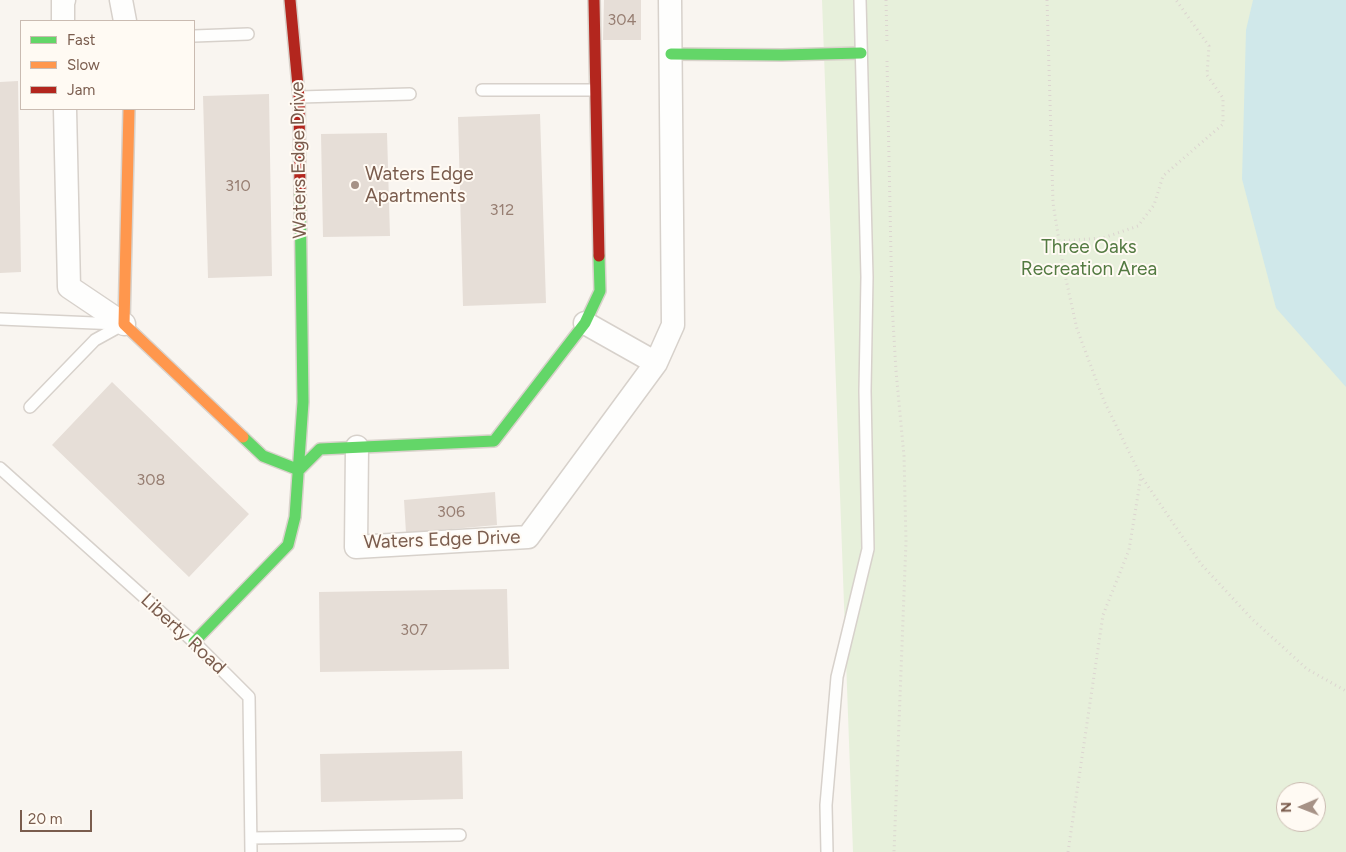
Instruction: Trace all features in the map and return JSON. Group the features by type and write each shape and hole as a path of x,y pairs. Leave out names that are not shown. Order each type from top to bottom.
{"street":[{"path":"63,20 64,0"},
{"path":"120,0 125,20"},
{"name":"Waters Edge Drive","path":"194,642 288,545 295,517 303,402 299,97 290,0"},
{"path":"65,110 69,287 124,324 264,456 299,470 320,449 494,441 585,323 600,290 594,0"},
{"name":"Waters Edge Drive","path":"358,447 356,547 528,537 656,363 673,325 670,0"},
{"path":"671,54 782,55 861,53"},
{"path":"124,324 129,110"},
{"path":"585,323 656,363"}],"lane":[{"path":"827,852 826,806 837,677 868,549 867,277 860,0"},
{"path":"195,36 248,34"},
{"path":"482,90 595,90"},
{"path":"299,97 410,94"},
{"path":"0,319 124,324"},
{"path":"30,407 95,340 124,324"},
{"name":"Liberty Road","path":"0,468 194,642 249,697 251,852"},
{"path":"251,838 460,835"}],"path":[{"path":"886,0 887,49"},
{"path":"1047,0 1053,203 1077,329 1104,401 1141,476 1201,564 1252,618 1308,669 1346,691"},
{"path":"1059,242 1103,238 1138,226 1154,205 1163,176 1223,124 1223,98 1207,75 1208,46 1176,0"},
{"path":"887,59 892,304 904,456 906,542 894,852"},
{"path":"1068,852 1103,615 1129,550 1141,476"}],"green space":[{"name":"Three Oaks Recreation Area","path":"822,0 1346,0 1346,852 853,852"}],"water":[{"path":"1253,0 1346,0 1346,387 1276,308 1242,179 1246,30"}],"building":[{"path":"604,0 641,0 641,40 603,40"},
{"path":"18,81 21,272 0,273 0,82"},
{"path":"269,94 272,276 208,278 203,96"},
{"path":"540,114 546,303 463,306 458,117"},
{"name":"Waters Edge Apartments","path":"387,133 390,236 323,237 321,134"},
{"path":"112,382 249,514 189,577 52,445"},
{"path":"495,492 497,525 406,533 404,500"},
{"path":"507,589 509,669 320,672 319,592"},
{"path":"462,751 463,799 321,802 320,754"}],"traffic: fast":[{"path":"671,54 782,55 861,53"},
{"path":"194,642 288,545 295,517 303,402 300,192"},
{"path":"243,437 263,456 299,470 320,449 494,441 585,323 600,291 599,256"}],"traffic: slow":[{"path":"129,110 124,324 243,437"}],"traffic: jam":[{"path":"290,0 299,97 300,192"},
{"path":"594,0 599,256"}],"place":[{"name":"Waters Edge Apartments","path":"355,185"}]}
